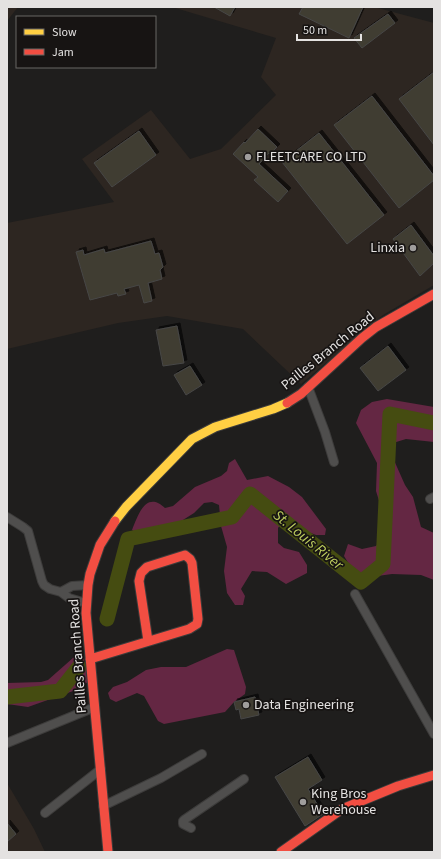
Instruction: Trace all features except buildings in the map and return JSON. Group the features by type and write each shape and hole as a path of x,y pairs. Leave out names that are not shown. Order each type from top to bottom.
{"main road":[{"name":"Pailles Branch Road","path":"108,852 105,833 101,769 86,613 88,585 100,545 126,507 192,439 215,427 285,404 301,394 376,327 434,294"},
{"path":"90,659 189,629 197,624 198,619 192,563 186,556 147,567 141,573 139,581 148,641"},
{"path":"281,852 342,809 398,786 434,775"},
{"name":"Pailles Branch Road","path":"98,852 105,833"}],"street":[{"path":"308,388 325,432 334,462"},
{"path":"7,517 28,531 44,585 50,589 61,592 69,598 86,603"},
{"path":"61,592 72,586 88,585"},
{"path":"355,594 434,734"},
{"path":"7,744 95,707"},
{"path":"103,806 161,778 202,754"},
{"path":"45,813 101,769"},
{"path":"191,828 183,824 183,821 204,805 244,779"}],"shaded area":[{"path":"7,7 18,7 7,21"},
{"path":"172,7 374,7 434,23 434,285 383,315 301,384 243,329 167,316 118,323 7,349 7,223 114,202 82,159 151,110 190,159 221,149 276,95 261,77 276,38"},
{"path":"387,399 434,407 434,442 406,439 393,443 393,458 405,485 413,497 421,527 434,533 434,580 421,575 392,574 363,578 352,569 344,556 348,544 362,549 376,546 385,534 385,520 376,491 377,463 356,423 361,410 372,402"},
{"path":"235,459 247,480 268,476 289,487 302,497 326,529 325,535 316,535 282,522 278,528 278,543 284,548 299,552 307,565 307,573 286,584 267,572 252,571 241,589 245,596 243,605 235,605 227,593 224,571 227,547 221,526 219,505 212,502 204,503 194,513 150,541 132,530 140,512 148,503 158,503 165,508 173,506 195,487 221,476 227,471 229,463"},
{"path":"227,649 234,650 246,687 245,694 234,702 225,712 164,724 158,721 144,696 137,693 116,702 110,699 108,693 113,687 127,682 146,670 161,667 186,667"},
{"path":"82,650 88,682 76,690 28,707 7,704 7,683 41,682 48,680"},
{"path":"7,783 34,829 45,852 7,852"}],"waterway":[{"name":"St. Louis River","path":"107,619 128,539 232,517 250,494 361,582 383,564 390,414 434,423"},
{"path":"7,697 60,691 79,667"}],"traffic: slow":[{"path":"115,521 126,507 192,439 215,427 273,409 287,403"}],"traffic: jam":[{"path":"287,403 301,394 376,327 434,294"},
{"path":"108,852 86,613 90,574 100,545 115,521"},
{"path":"90,659 189,629 197,624 198,619 192,563 185,555 147,567 141,573 139,581 148,641"},
{"path":"281,852 342,809 398,786 434,775"}],"place":[{"name":"FLEETCARE CO LTD","path":"248,157"},
{"name":"Linxia","path":"413,248"},
{"name":"Data Engineering","path":"246,705"},
{"name":"King Bros Werehouse","path":"303,802"}]}
